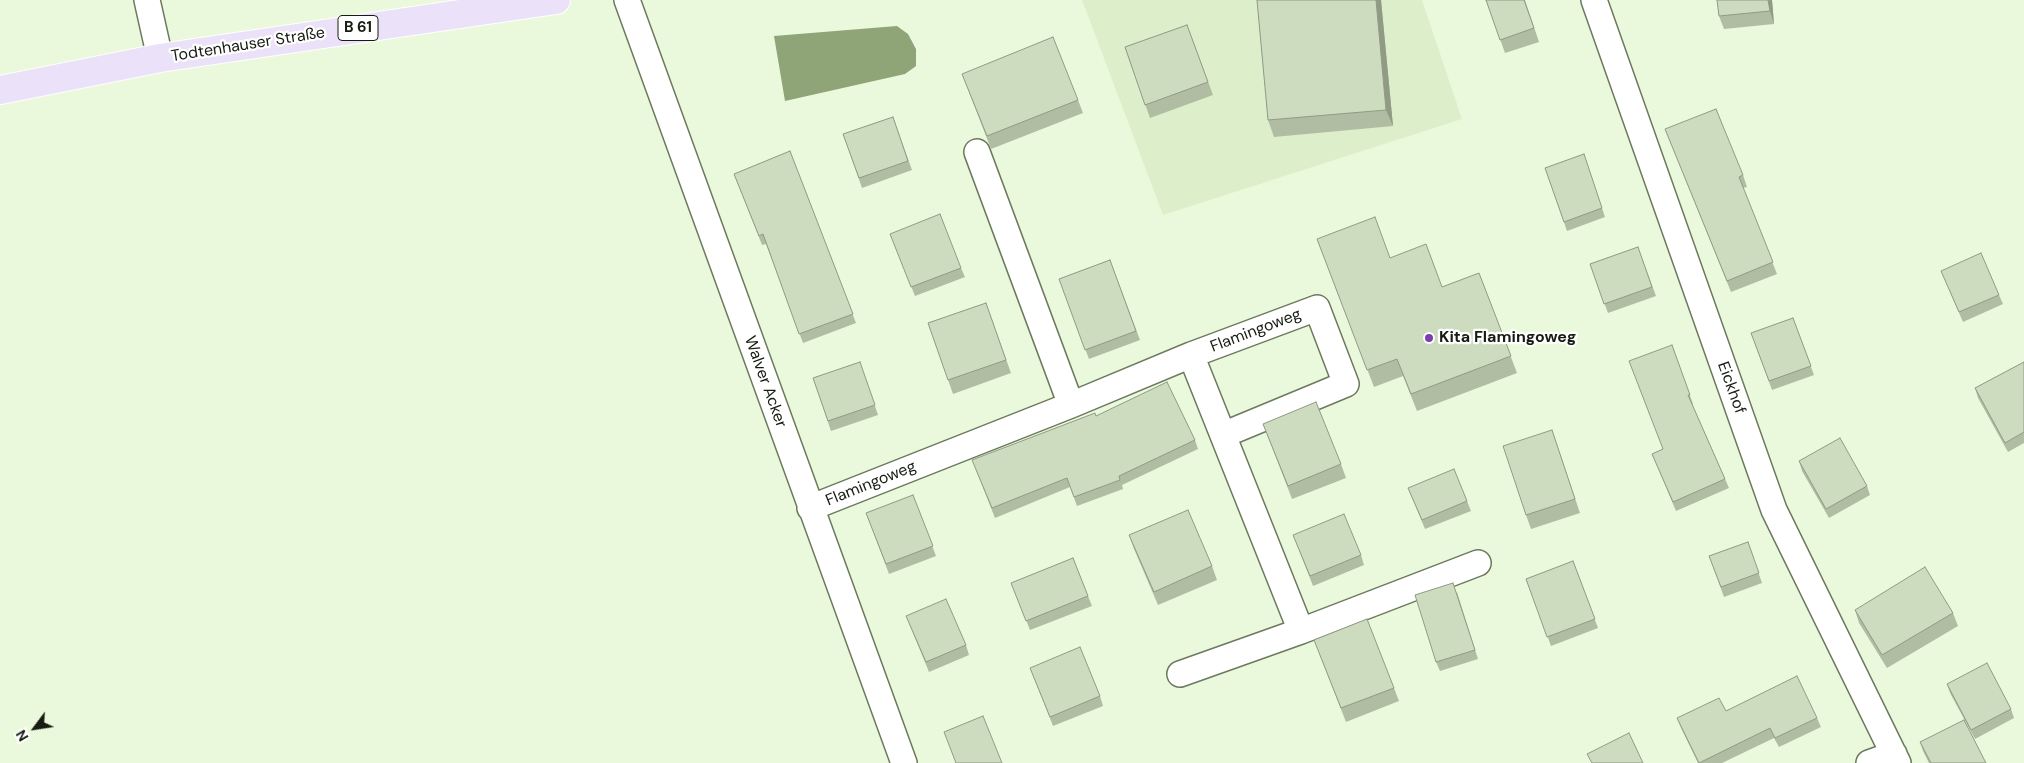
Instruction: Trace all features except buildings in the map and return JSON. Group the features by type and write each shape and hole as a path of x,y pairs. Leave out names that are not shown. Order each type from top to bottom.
{"main road":[{"name":"Todtenhauser Straße","path":"0,90 160,58 556,0"}],"street":[{"path":"147,0 160,58"},
{"name":"Walver Acker","path":"627,0 904,763"},
{"name":"Eickhof","path":"1594,0 1774,510 1896,759"},
{"path":"977,152 1071,405"},
{"name":"Flamingoweg","path":"810,508 1071,405 1191,355 1317,308 1346,384 1223,434"},
{"name":"Flamingoweg","path":"1191,355 1301,631"},
{"path":"1180,674 1301,631 1478,563"},
{"path":"1869,763 1896,759"}],"shaded area":[{"path":"1082,0 1422,0 1462,119 1163,215"},
{"path":"897,26 908,34 916,49 916,66 905,74 785,101 774,36"}],"place":[{"name":"Kita Flamingoweg","path":"1429,338"}]}
